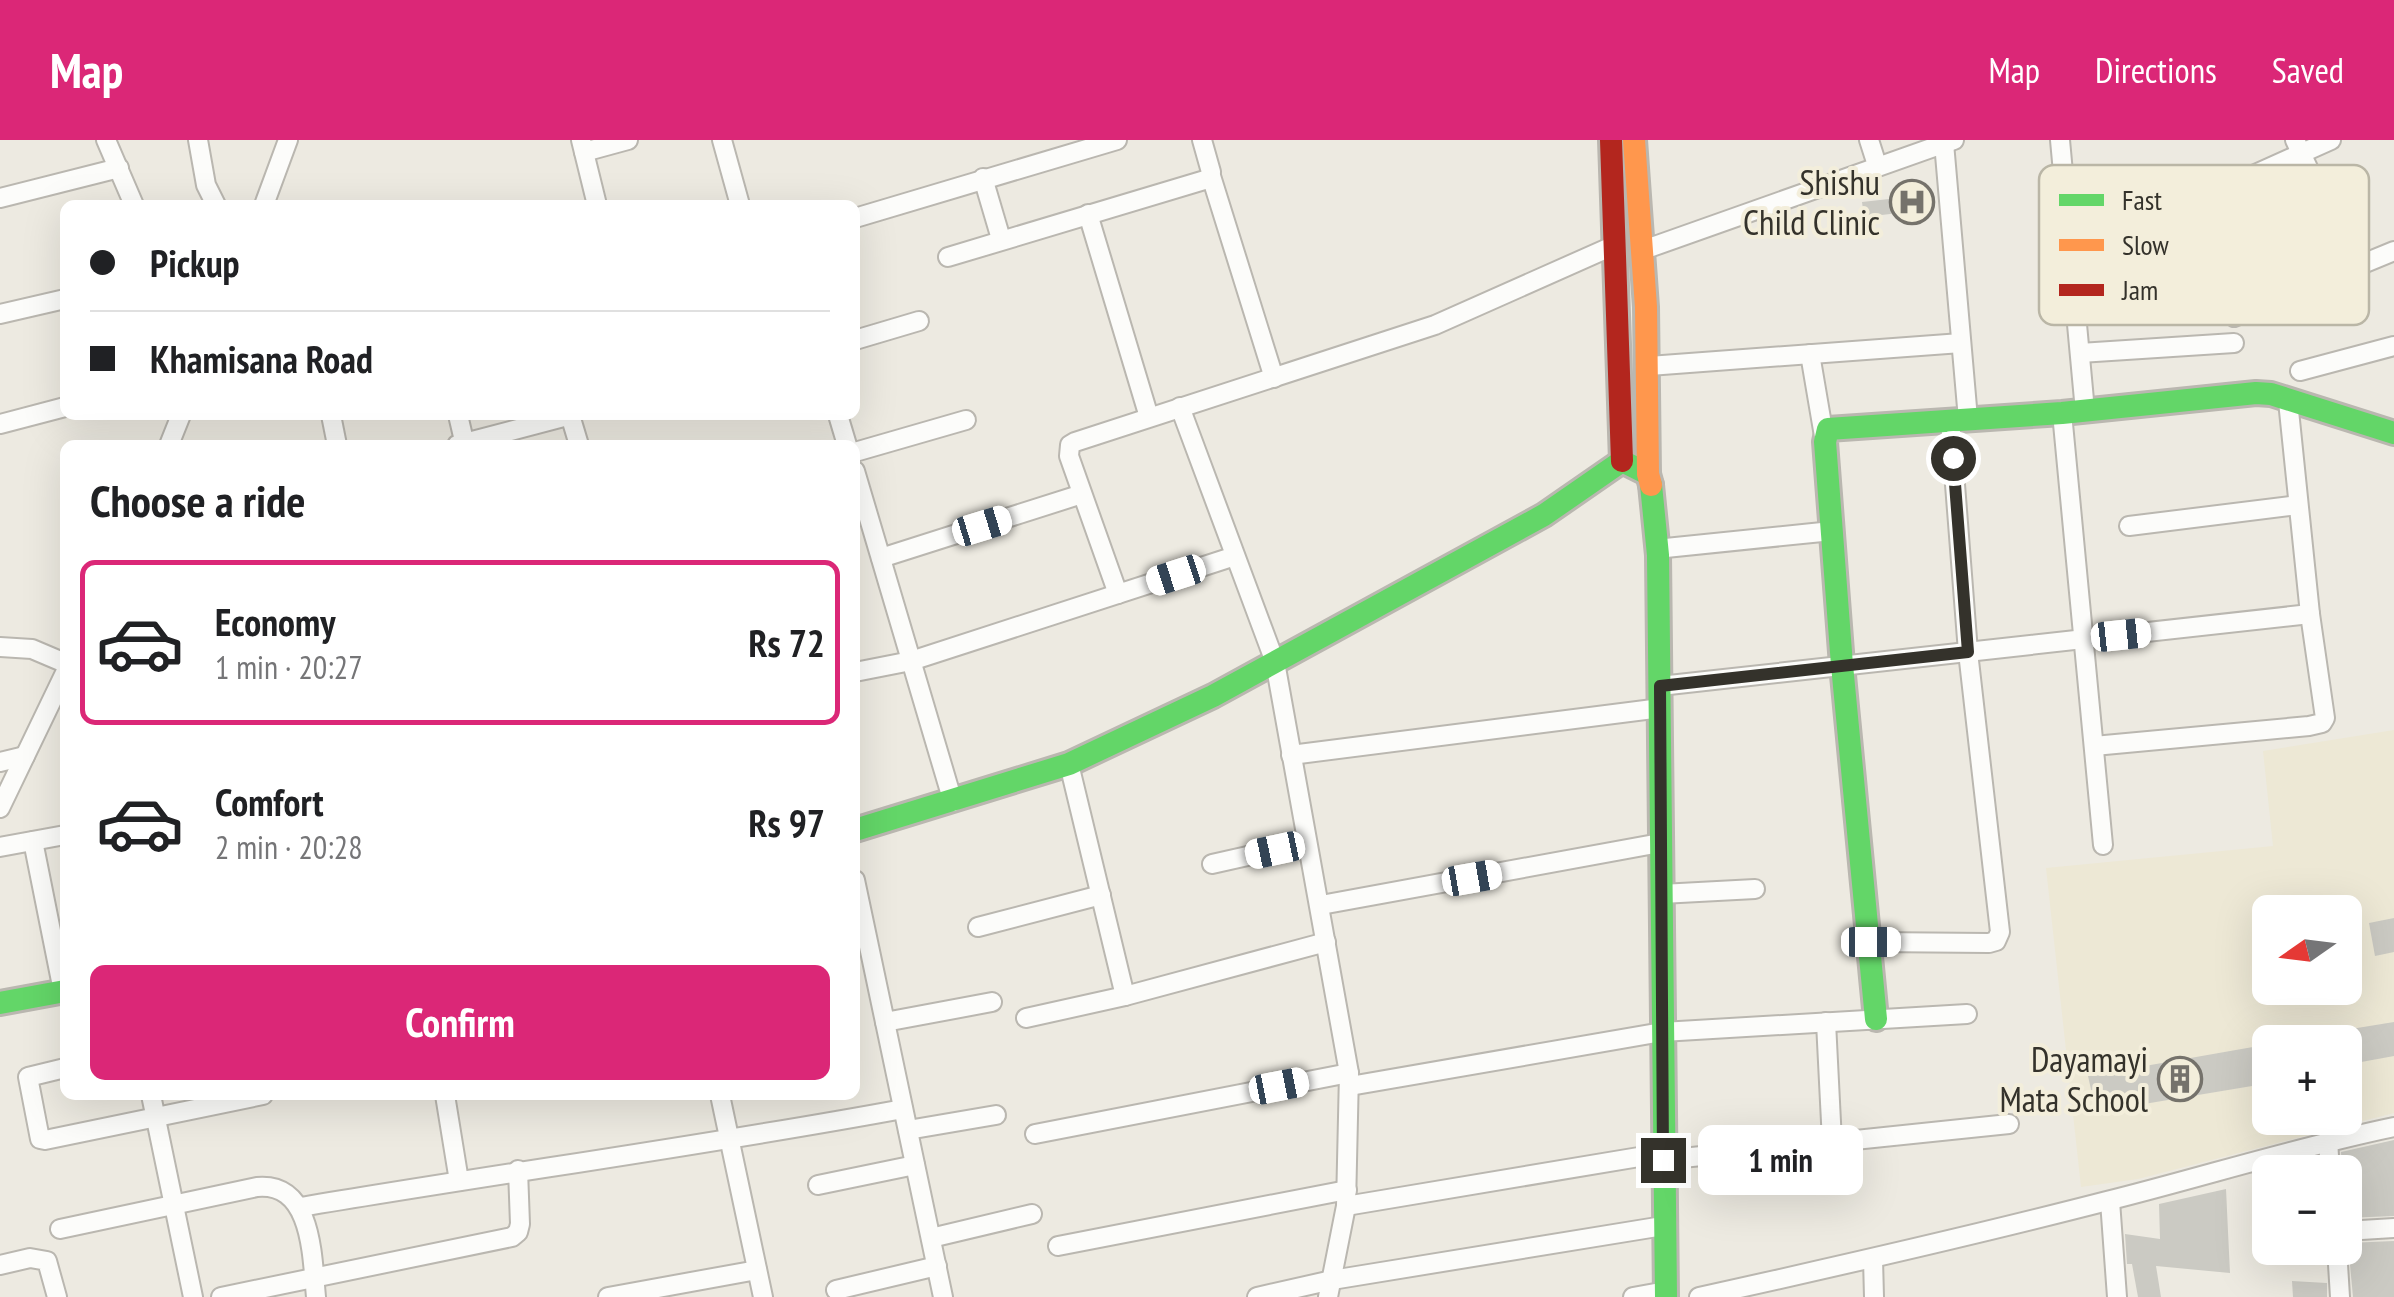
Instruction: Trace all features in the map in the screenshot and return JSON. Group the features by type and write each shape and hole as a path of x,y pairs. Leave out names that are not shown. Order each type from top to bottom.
{"street":[{"path":"106,140 132,200"},
{"path":"198,140 206,185 214,200"},
{"path":"266,200 288,140"},
{"path":"596,200 582,146 628,140"},
{"path":"722,140 739,200"},
{"path":"860,216 1064,147 1117,140"},
{"path":"1202,140 1274,378"},
{"path":"1611,140 1622,461"},
{"path":"1633,1297 1666,1294 1661,697 1656,549 1648,474 1646,249 1634,140"},
{"path":"1869,140 1877,165"},
{"path":"2060,140 2062,165"},
{"path":"2258,165 2297,146 2331,140"},
{"path":"1646,249 1949,142 1961,343 1959,420 1968,652 1999,938 1990,943 1871,942"},
{"path":"0,198 118,168"},
{"path":"948,257 1210,176"},
{"path":"982,178 1001,239"},
{"path":"1088,214 1149,417"},
{"path":"1118,594 1069,456 1070,445 1435,324 1615,245"},
{"path":"2369,261 2394,251"},
{"path":"0,314 60,300"},
{"path":"860,339 919,322"},
{"path":"2077,325 2080,353 2074,412 2084,639 2103,845"},
{"path":"1649,366 1961,343"},
{"path":"2080,353 2234,343"},
{"path":"2300,372 2394,346"},
{"path":"1810,354 1825,442"},
{"path":"1876,1019 1842,666 1825,433 1833,427 2074,412 2256,393 2394,433"},
{"path":"2094,746 2322,723 2326,712 2310,614 2288,401"},
{"path":"1180,406 1275,662 1306,843 1321,906 1349,1079 1346,1198 1330,1289"},
{"path":"0,424 60,408"},
{"path":"477,440 552,420"},
{"path":"860,451 966,420"},
{"path":"1622,461 1648,474"},
{"path":"860,829 1070,764 1214,696 1544,515 1622,461"},
{"path":"860,488 953,802"},
{"path":"880,558 1082,494"},
{"path":"2129,526 2298,505"},
{"path":"1656,549 1832,531"},
{"path":"860,671 911,660 1235,556"},
{"path":"1291,755 1842,666 2310,614"},
{"path":"0,647 32,649 60,662"},
{"path":"0,808 60,683"},
{"path":"0,762 25,756"},
{"path":"1070,764 1125,996"},
{"path":"0,847 60,836"},
{"path":"33,841 60,972"},
{"path":"1212,864 1306,843"},
{"path":"1321,906 1660,843"},
{"path":"1661,894 1755,888"},
{"path":"978,927 1101,894"},
{"path":"861,940 885,1022 943,1297"},
{"path":"1026,1018 1326,942"},
{"path":"0,1003 60,992"},
{"path":"885,1022 992,1002"},
{"path":"1035,1134 1349,1079 1662,1032 1967,1014"},
{"path":"1826,1022 1832,1142"},
{"path":"60,1069 28,1077 40,1139 238,1100"},
{"path":"152,1100 193,1297"},
{"path":"447,1100 459,1180"},
{"path":"721,1100 762,1297"},
{"path":"301,1207 518,1170 729,1141 904,1109"},
{"path":"908,1130 996,1115"},
{"path":"1058,1246 1346,1198 1663,1156 2009,1124"},
{"path":"1699,1297 2110,1200 2328,1140 2394,1126"},
{"path":"2328,1140 2329,1155"},
{"path":"818,1185 915,1164"},
{"path":"222,1297 315,1288 512,1236 520,1224 518,1170"},
{"path":"60,1230 268,1186 288,1192 301,1207 315,1288"},
{"path":"2110,1200 2117,1297"},
{"path":"931,1238 1032,1214"},
{"path":"1257,1297 1330,1289 1663,1226"},
{"path":"2362,1229 2394,1228"},
{"path":"0,1265 30,1258 47,1261 57,1297"},
{"path":"1873,1258 1874,1297"},
{"path":"2338,1265 2340,1297"},
{"path":"836,1290 937,1266"},
{"path":"608,1297 758,1270"}],"shaded area":[{"name":"Dayamayi Mata School","path":"2394,730 2394,1113 2362,1121 2362,1025 2252,1025 2252,1135 2309,1135 2138,1179 2081,1187 2046,868 2273,846 2263,751"}],"building":[{"path":"1921,183 1925,210 1864,217 1862,202 1907,197 1905,184"},
{"path":"2394,918 2394,952 2375,956 2369,923"},
{"path":"2394,1022 2394,1056 2362,1062 2362,1027"},
{"name":"Dayamayi Mata School","path":"2252,1047 2252,1086 2096,1112 2088,1076"},
{"path":"2394,1140 2394,1216 2362,1217 2362,1155 2341,1152"},
{"path":"2226,1189 2230,1273 2156,1266 2161,1297 2138,1297 2132,1264 2127,1264 2125,1234 2160,1239 2159,1204"},
{"path":"2394,1241 2394,1297 2353,1297 2350,1265 2362,1265 2362,1242"},
{"path":"2292,1281 2327,1283 2327,1297 2293,1297"}],"traffic: fast":[{"path":"1876,1019 1842,665 1825,442 1828,429 2062,413 2256,393 2271,394 2394,433"},
{"path":"860,828 1069,764 1213,696 1544,515 1622,461 1648,474"},
{"path":"1651,485 1658,555 1666,1297"},
{"path":"0,1003 60,992"}],"traffic: slow":[{"path":"1634,140 1646,307 1651,485"}],"traffic: jam":[{"path":"1611,140 1622,461"}],"place":[{"name":"Shishu Child Clinic","path":"1912,202"},
{"name":"Dayamayi Mata School","path":"2180,1079"}],"route":[{"path":"1663,1160 1660,686 1968,652 1953,458"}]}
